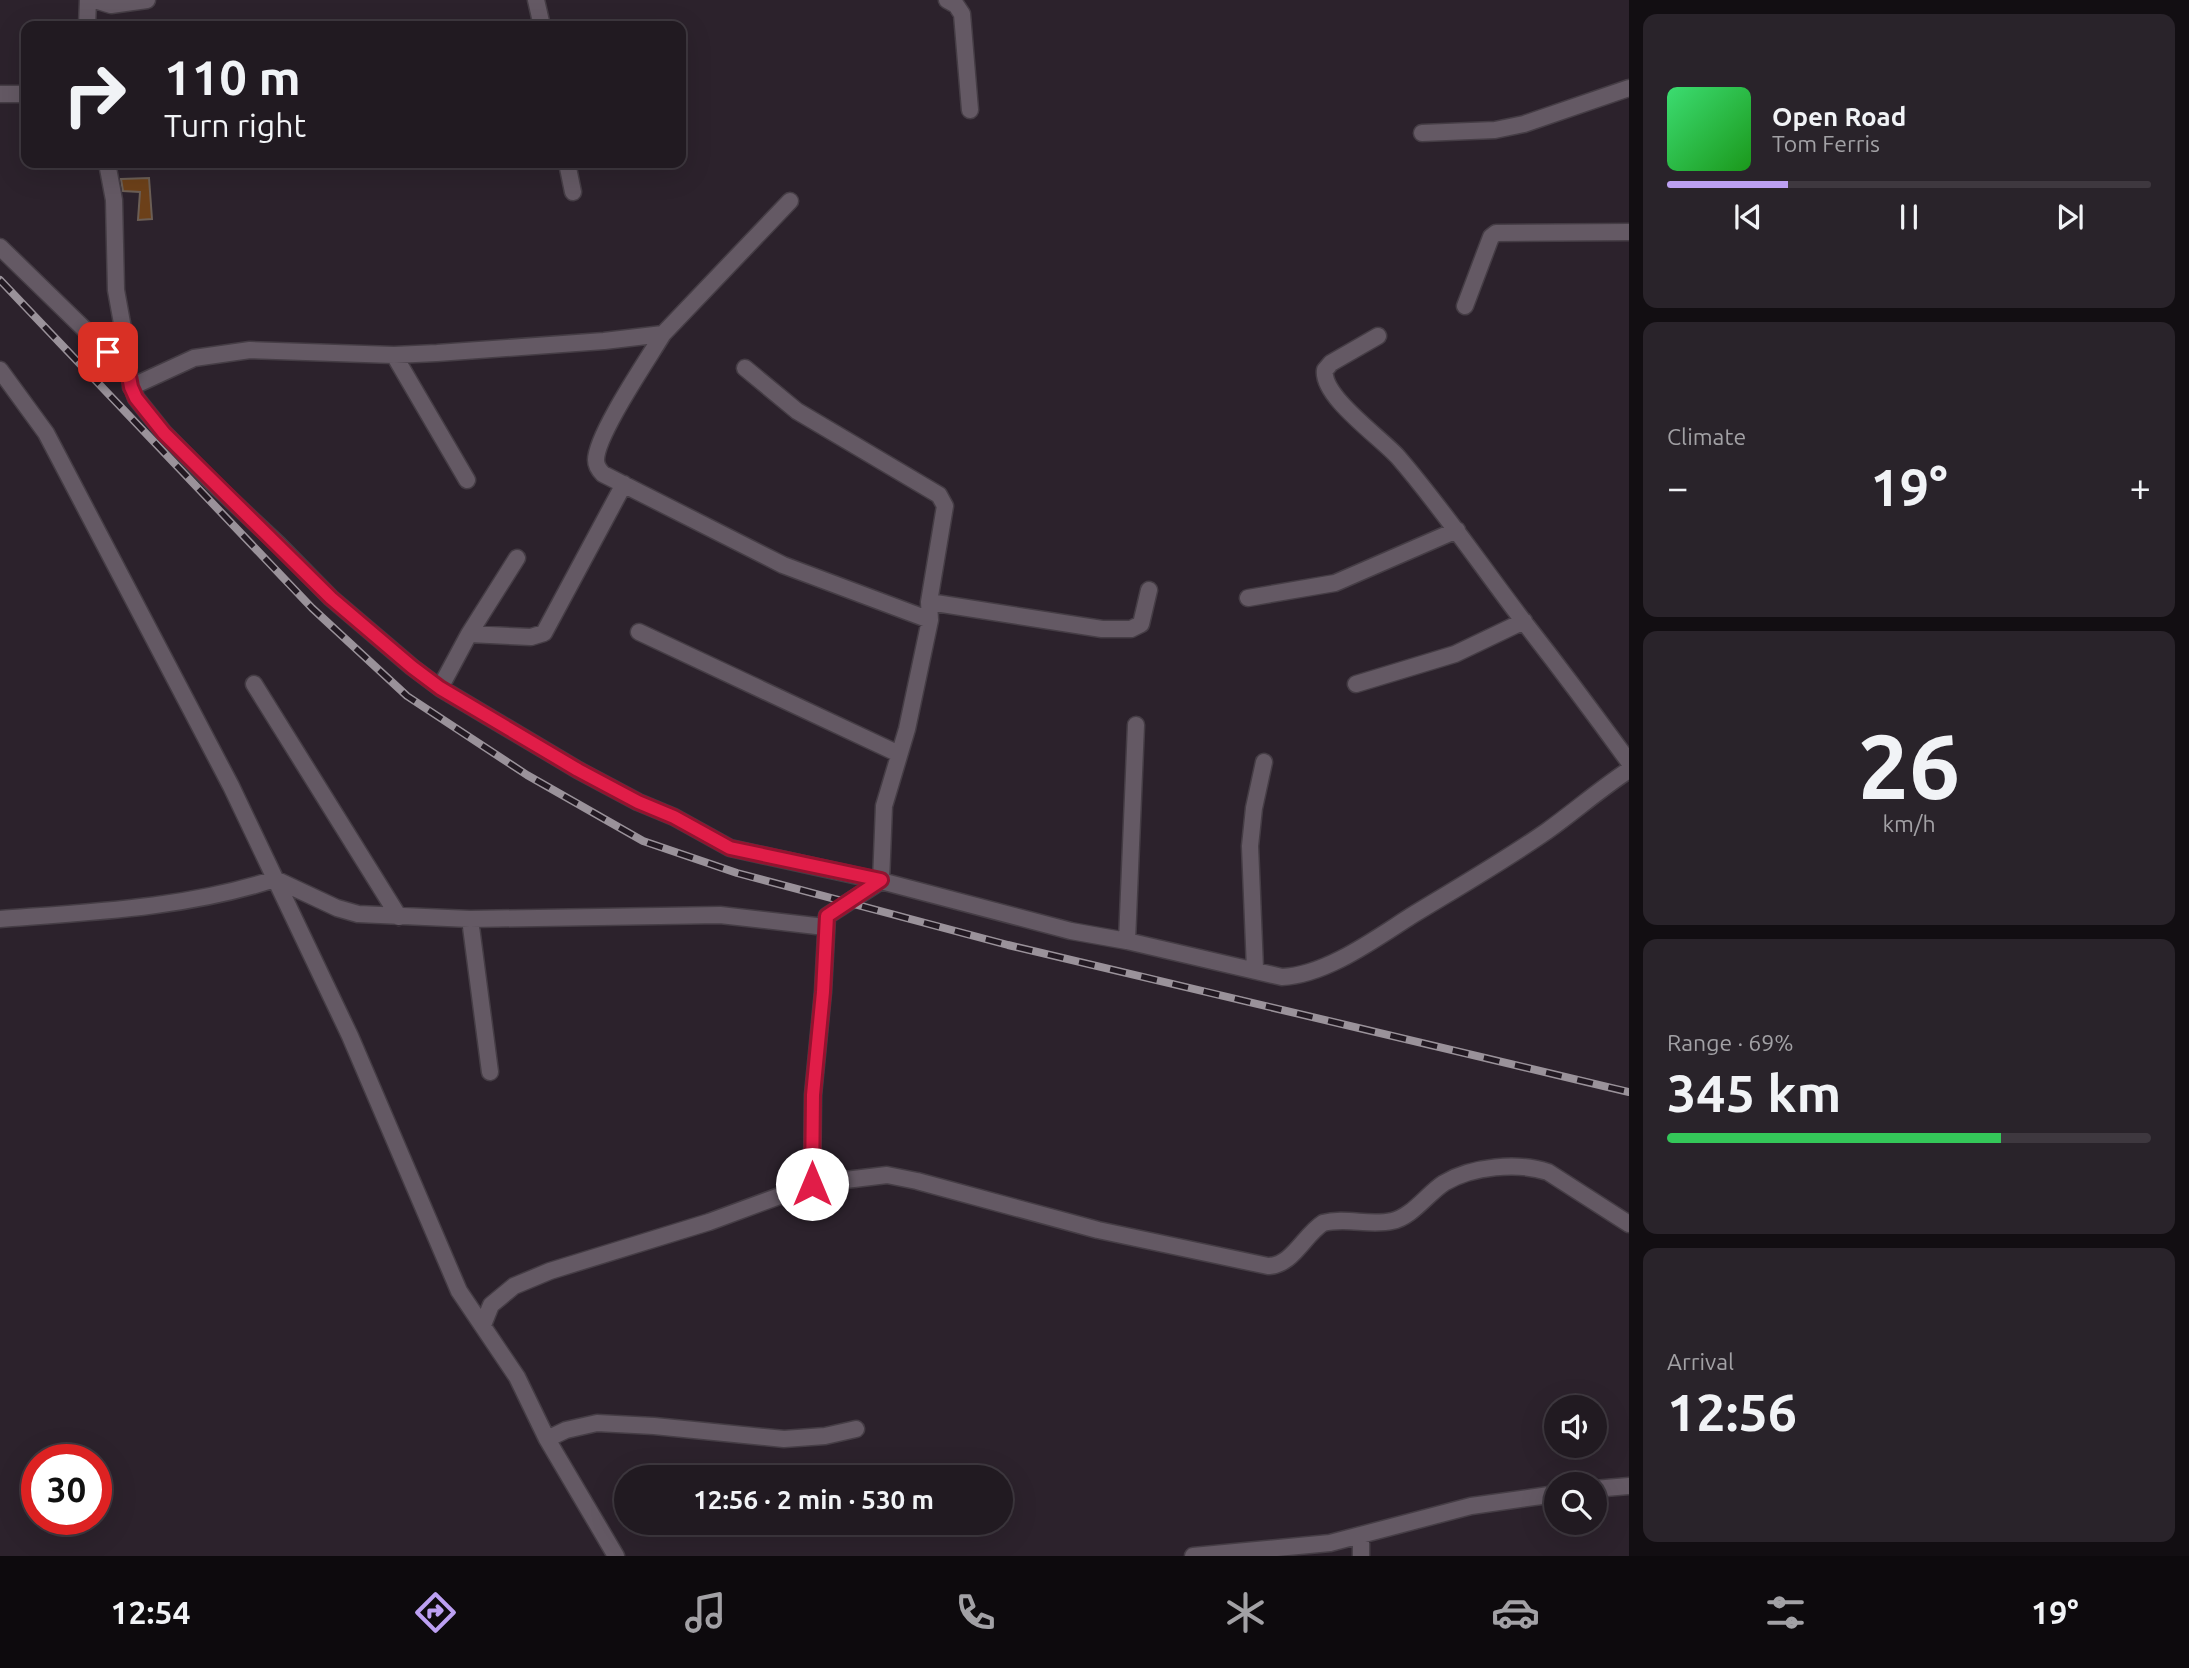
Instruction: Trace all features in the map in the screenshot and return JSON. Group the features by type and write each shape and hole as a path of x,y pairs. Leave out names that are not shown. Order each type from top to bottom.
{"street":[{"path":"87,21 88,0"},
{"path":"95,0 111,5 147,0"},
{"path":"536,0 541,21"},
{"path":"947,0 956,5 962,14 970,110"},
{"path":"1422,133 1495,130 1524,124 1629,88"},
{"path":"0,94 21,94"},
{"path":"108,168 114,200 116,290 131,387 136,398 164,433 331,598 440,688 602,783 674,817 730,848 881,880 1071,931 1282,976 1293,976 1308,974 1380,936 1548,830 1629,770"},
{"path":"568,168 572,192"},
{"path":"790,201 663,334 622,401 597,453 598,468 603,474 783,565 930,620"},
{"path":"1465,306 1491,237 1496,233 1629,232"},
{"path":"0,247 108,352 126,360"},
{"path":"131,387 194,358 250,350 394,355 604,341 663,334"},
{"path":"1378,336 1331,363 1324,375 1327,386 1337,400 1396,455 1457,530 1629,762"},
{"path":"394,355 467,480"},
{"path":"745,369 797,411 939,495 943,500 945,513 929,602 930,620 907,729 884,806 881,880"},
{"path":"0,370 46,433 231,786 350,1036 459,1291 517,1377 547,1439 616,1556"},
{"path":"469,634 531,637 544,633 624,484"},
{"path":"1248,598 1335,583 1457,530"},
{"path":"440,688 469,634 517,558"},
{"path":"929,602 1102,629 1131,629 1141,624 1144,618 1149,590"},
{"path":"1356,684 1455,654 1524,621"},
{"path":"639,632 899,754"},
{"path":"254,684 399,917"},
{"path":"1127,941 1136,725"},
{"path":"1255,969 1250,846 1254,807 1264,762"},
{"path":"0,919 137,909 251,887 275,879 337,908 358,914 470,919 720,915 825,927"},
{"path":"812,1184 813,1095 827,916 881,880"},
{"path":"470,919 490,1072"},
{"path":"484,1325 491,1305 514,1286 550,1271 709,1222 812,1184 887,1175 1098,1230 1268,1266 1284,1262 1315,1228 1323,1223 1397,1220 1444,1183 1474,1171 1534,1167 1548,1172 1629,1224"},
{"path":"547,1439 566,1430 597,1423 784,1439 825,1436 856,1429"},
{"path":"1607,1488 1629,1486"},
{"path":"1193,1556 1330,1544 1471,1506 1544,1496"},
{"path":"1361,1536 1361,1556"}],"building":[{"path":"149,178 152,219 138,220 140,192 123,191 121,179"}],"railway":[{"path":"0,280 312,608 407,696 527,775 643,841 737,873 1008,945 1629,1092"}],"route":[{"path":"108,352 126,360 136,398 164,433 213,483 331,598 440,688 578,770 730,848 823,870 881,880 827,916 813,1095 812,1184"}]}
